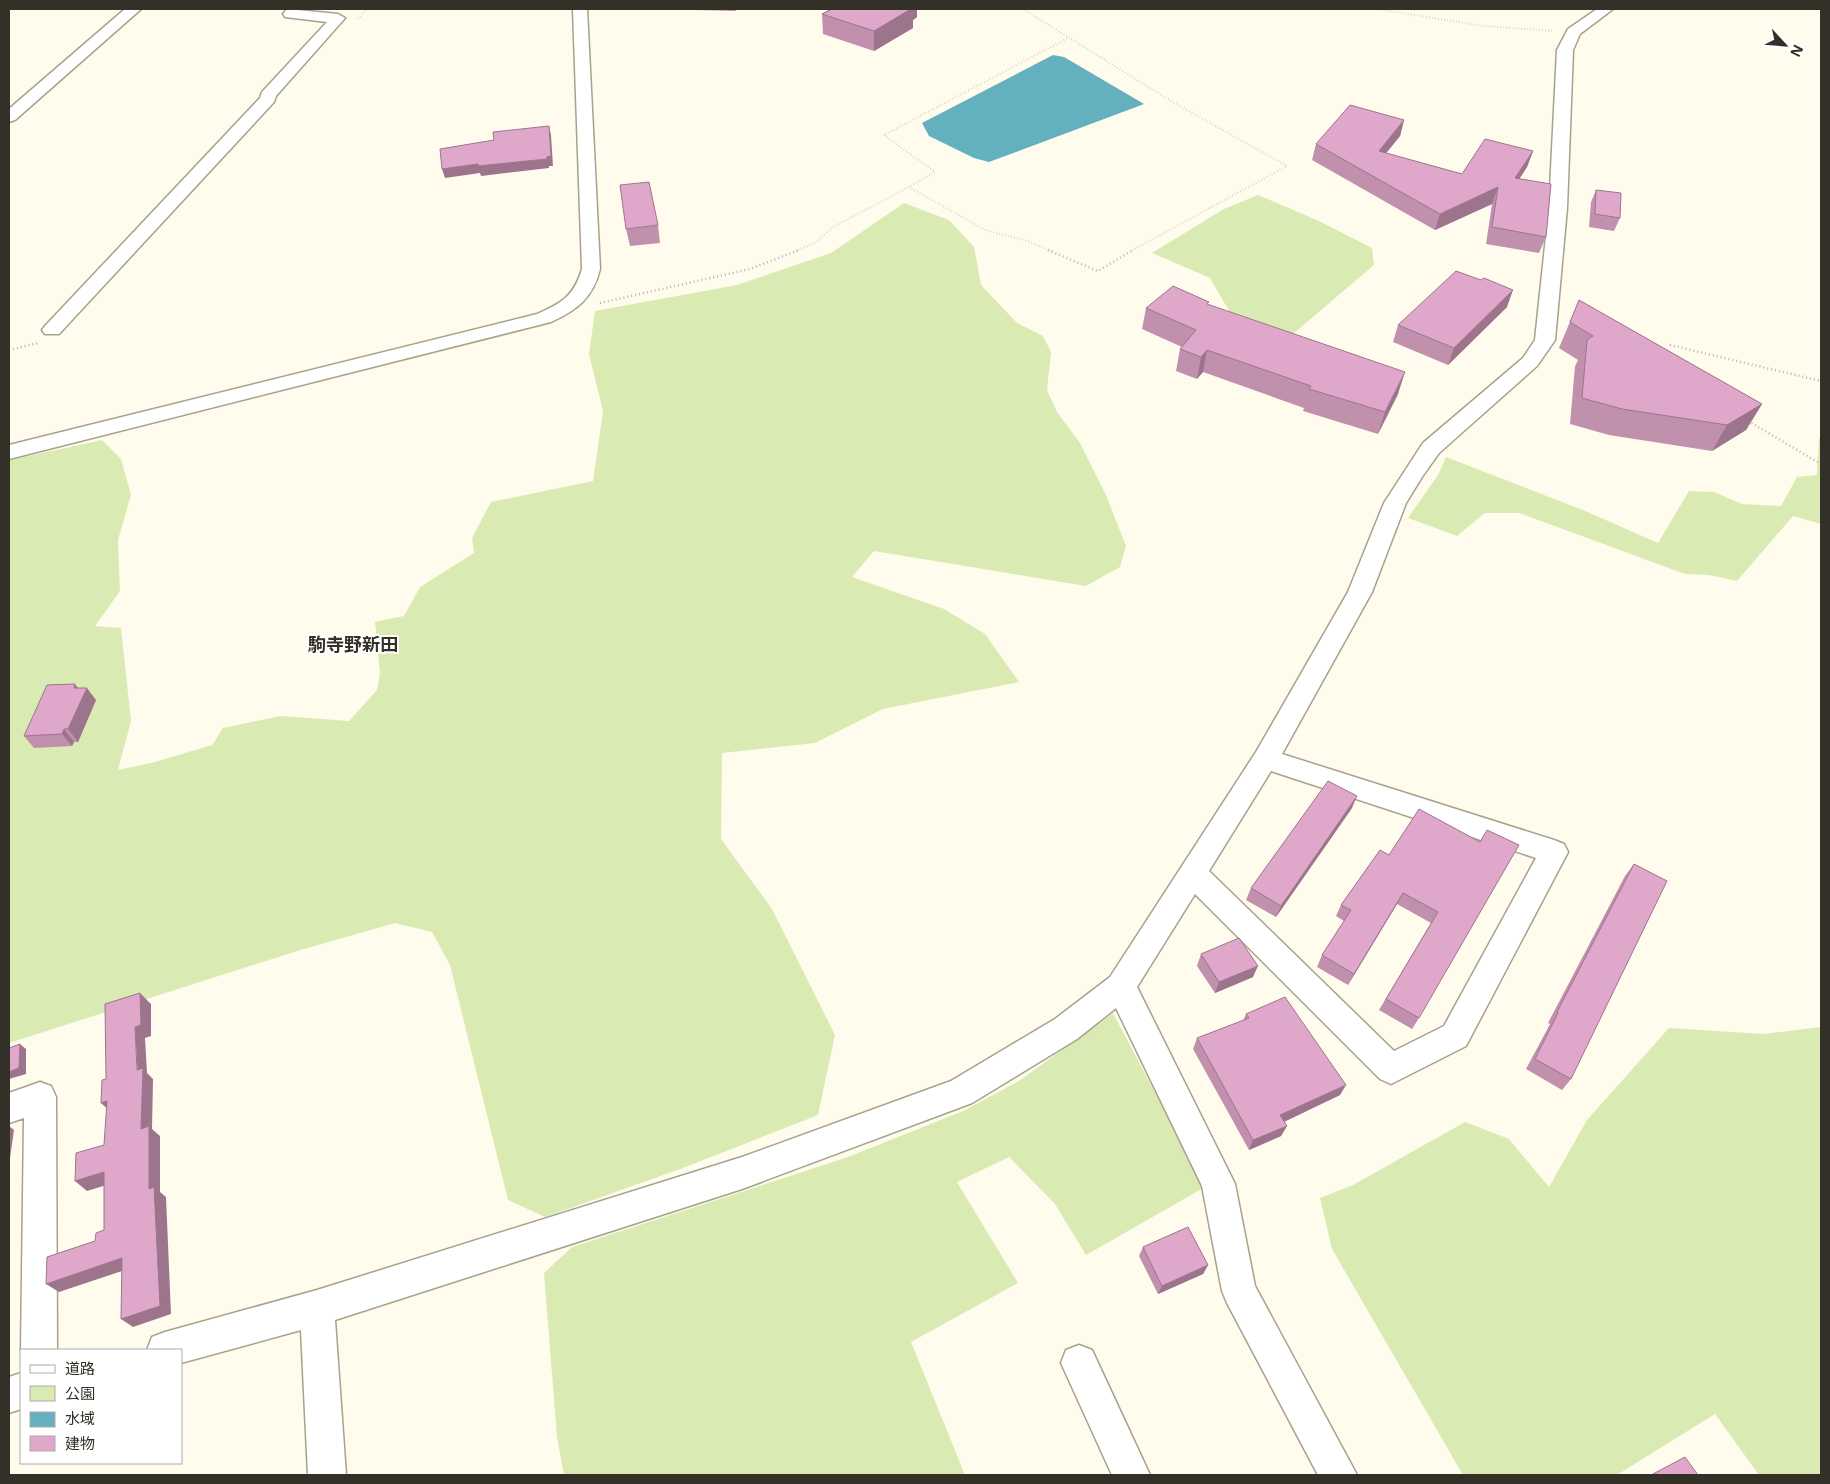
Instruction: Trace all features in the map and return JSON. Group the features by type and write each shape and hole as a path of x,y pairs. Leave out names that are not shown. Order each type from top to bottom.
{"street":[{"path":"9,117 134,9"},
{"path":"52,330 268,99 268,95 338,18 290,14 296,9"},
{"path":"9,452 544,318 574,302 584,293 591,269 580,9"},
{"path":"169,1349 317,1308 742,1173 961,1092 1066,1029 1121,986 1265,759 1360,592 1395,503 1413,474 1431,448 1530,362 1545,340 1558,208 1565,50 1573,32 1606,9"},
{"path":"1192,873 1391,1069 1456,1036 1554,852 1265,759"},
{"path":"1121,986 1218,1184 1239,1291 1338,1475"},
{"path":"9,1108 40,1097 39,1349"},
{"path":"317,1308 327,1475"},
{"path":"1079,1363 1131,1475"}],"path":[{"path":"909,187 985,230 1028,241 1098,271 1127,253 1287,166 1171,101 1023,9"},
{"path":"1376,9 1484,26 1573,32"},
{"path":"574,302 599,303 750,269 814,243 833,227 935,172 884,135 1068,38"},
{"path":"1670,345 1821,381"},
{"path":"1741,417 1821,464"}],"green space":[{"path":"1258,195 1319,221 1372,248 1374,265 1280,345 1236,323 1210,278 1152,253 1224,209"},
{"path":"904,203 949,220 974,247 981,285 1017,323 1043,336 1051,352 1047,390 1057,412 1080,443 1106,495 1126,546 1120,567 1086,586 874,551 852,577 944,609 985,634 1019,682 883,709 815,743 722,753 721,839 772,909 835,1035 818,1115 683,1168 545,1217 508,1200 450,965 432,932 395,923 297,951 9,1043 10,460 102,440 121,459 131,495 118,540 120,591 95,626 121,628 131,721 118,770 155,762 212,745 223,728 280,716 349,721 377,690 380,673 375,622 404,616 420,587 474,553 472,538 491,502 593,481 603,411 589,354 595,311 737,285 831,253"},
{"path":"1819,438 1821,439 1821,524 1793,516 1737,581 1709,575 1685,574 1519,513 1485,513 1457,536 1408,518 1438,475 1446,457 1583,510 1658,543 1689,491 1714,492 1742,504 1781,506 1797,477 1817,475"},
{"path":"1113,1013 1205,1187 1086,1255 1055,1204 1009,1157 957,1182 1018,1283 911,1342 965,1475 564,1475 557,1437 544,1273 572,1247 848,1157 963,1111 1019,1081"},
{"path":"1821,1027 1821,1475 1759,1475 1715,1414 1617,1475 1463,1475 1332,1249 1320,1198 1353,1185 1465,1122 1509,1139 1549,1187 1587,1120 1669,1028 1763,1034"}],"water":[{"path":"1053,55 1064,57 1144,104 989,162 974,158 929,136 922,123"}],"building":[{"path":"832,9 911,9 874,31 822,14"},
{"path":"1350,105 1404,120 1379,151 1462,174 1485,139 1533,151 1515,178 1551,184 1546,237 1492,227 1498,187 1440,214 1316,144"},
{"path":"549,126 551,156 547,157 547,159 478,166 478,164 442,169 440,149 494,140 493,132"},
{"path":"649,182 658,225 626,229 620,185"},
{"path":"1596,190 1621,193 1620,218 1595,214"},
{"path":"1456,271 1481,280 1484,278 1513,290 1454,348 1398,325"},
{"path":"1173,286 1209,302 1207,304 1405,372 1385,412 1309,389 1311,386 1207,350 1201,357 1180,349 1196,330 1146,308"},
{"path":"1579,300 1762,404 1727,425 1622,409 1582,398 1587,340 1593,336 1570,322"},
{"path":"75,684 74,688 87,688 68,729 64,729 62,734 24,736 47,685"},
{"path":"1328,781 1357,796 1281,906 1251,888"},
{"path":"1419,809 1480,842 1487,830 1519,845 1419,1018 1386,999 1438,912 1403,893 1354,974 1322,955 1351,910 1341,905 1380,850 1389,855"},
{"path":"1634,864 1667,881 1571,1079 1535,1059 1557,1012"},
{"path":"1239,938 1258,966 1219,982 1201,954"},
{"path":"140,993 141,1025 135,1027 137,1070 143,1068 141,1129 149,1126 149,1189 154,1187 160,1306 121,1319 122,1258 46,1284 47,1257 95,1241 96,1233 104,1230 104,1172 75,1181 76,1153 104,1145 107,1101 101,1103 102,1080 106,1079 105,1004"},
{"path":"1285,997 1346,1085 1280,1115 1287,1126 1253,1140 1197,1038 1249,1018 1246,1014"},
{"path":"20,1044 19,1068 9,1072 9,1048"},
{"path":"1188,1227 1208,1265 1162,1286 1143,1247"},
{"path":"1685,1457 1698,1475 1651,1475"}],"district":[{"name":"駒寺野新田","path":"353,645"}]}
